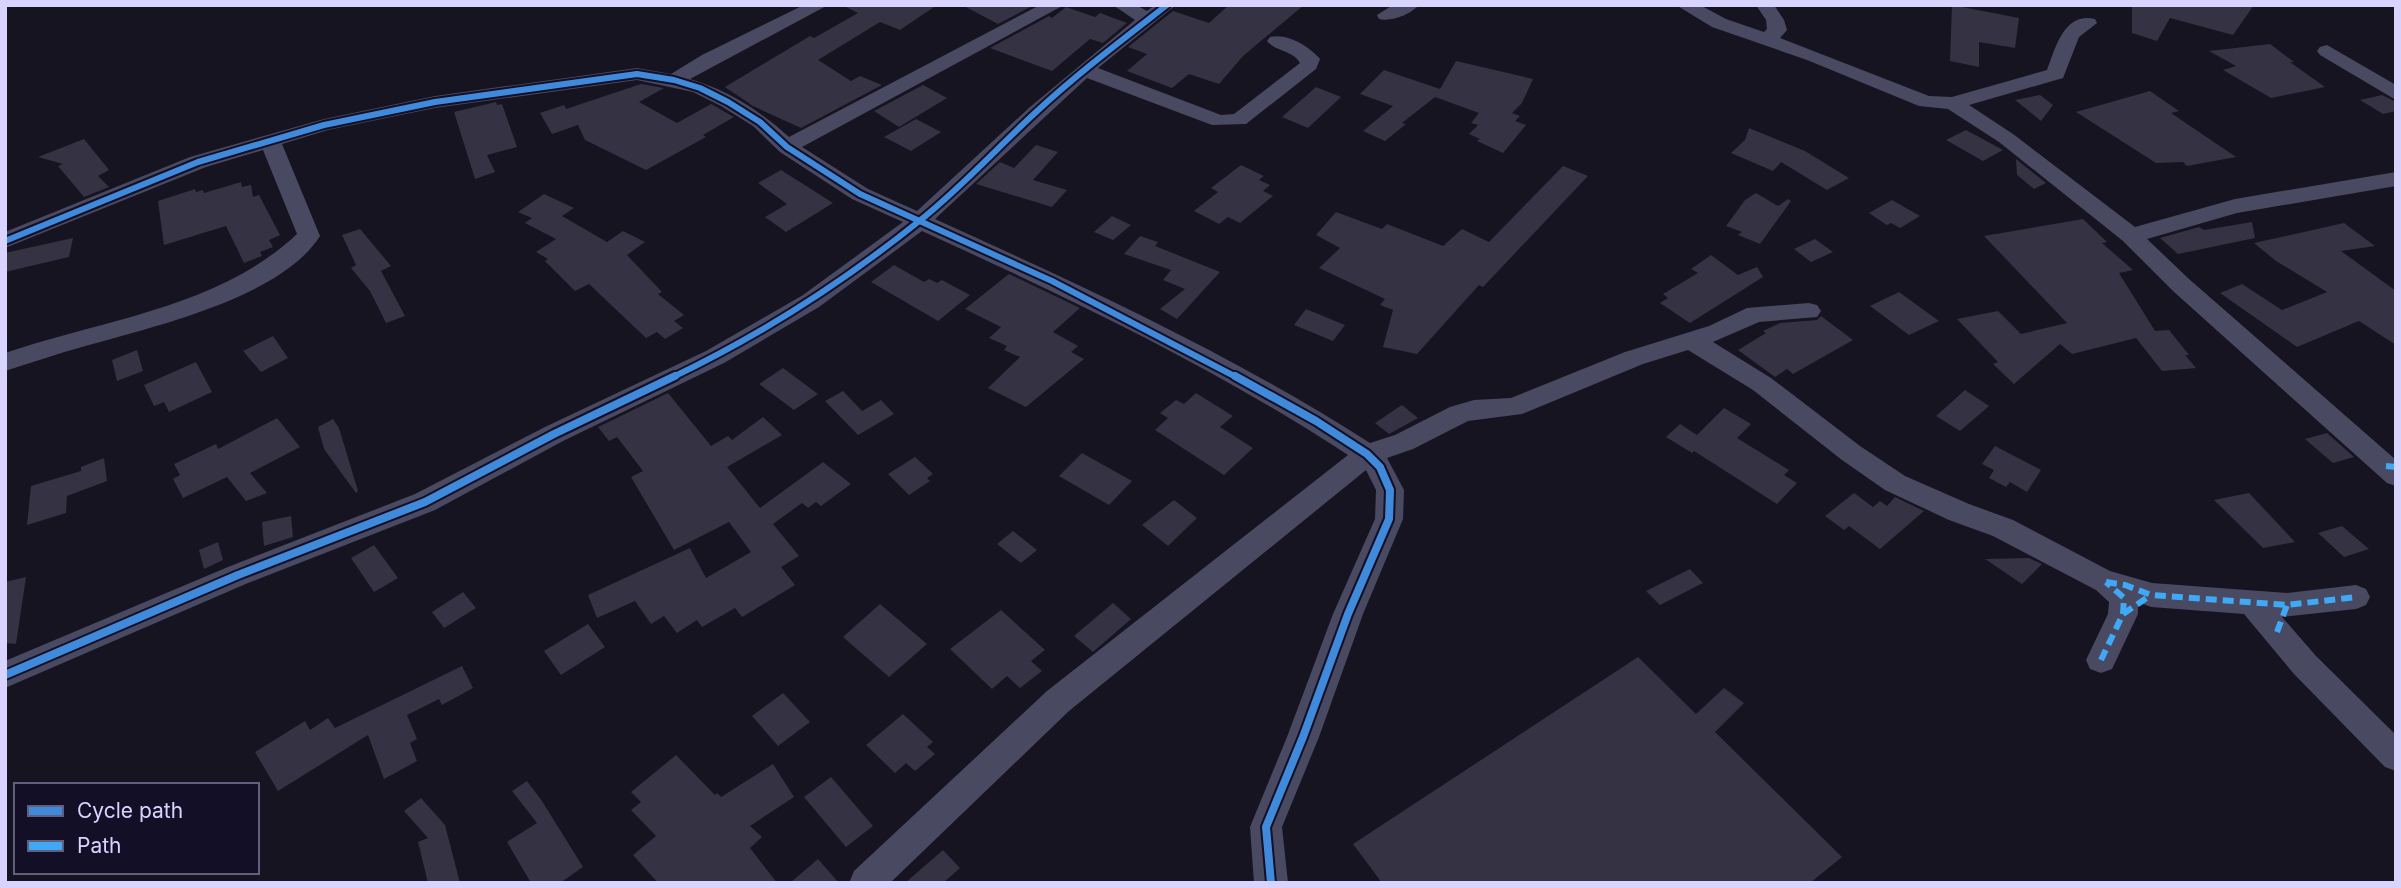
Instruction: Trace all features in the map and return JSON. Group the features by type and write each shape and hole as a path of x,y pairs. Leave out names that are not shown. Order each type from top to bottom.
{"street":[{"path":"674,80 709,59 819,5"},
{"path":"787,147 868,101 1055,5"},
{"path":"1122,5 1157,12"},
{"path":"1386,15 1410,5"},
{"path":"1685,5 1719,23 1926,102 1953,103 2056,74 2070,34 2088,23"},
{"path":"1765,5 1775,20 1777,30 1768,40"},
{"path":"5,675 238,575 425,502 554,434 715,357 811,301 920,221 980,163 1085,70 1157,12"},
{"path":"1085,70 1219,121 1232,122 1251,112 1308,65 1310,59 1306,53 1276,41"},
{"path":"2327,51 2396,94"},
{"path":"5,241 198,162 374,113 468,96 637,74 674,80 700,88 728,102 760,122 787,147 860,194 1052,281 1189,352 1316,421 1367,454 1380,467 1390,490 1389,519 1348,614 1303,737 1266,827 1271,883"},
{"path":"1953,103 2006,138 2131,236 2191,294 2392,470"},
{"path":"5,362 186,308 272,268 297,250 309,236 270,140"},
{"path":"2131,236 2235,206 2396,179"},
{"path":"866,883 1058,701 1367,454 1404,442 1459,414 1474,409 1513,407 1634,358 1718,332 1755,314 1809,311"},
{"path":"1690,340 1762,384 1851,453 1895,483 1959,512 2003,527 2106,582 2124,598 2123,614 2101,660"},
{"path":"2106,582 2125,585 2151,595 2251,601 2282,618 2325,686 2396,757"},
{"path":"2123,614 2151,595"},
{"path":"2282,618 2356,597"}],"building":[{"path":"842,5 937,5 900,30 880,22 818,60 851,81 860,76 882,85 801,128 753,106 725,87 810,36 814,38 858,13"},
{"path":"962,5 1026,5 1030,7 998,24"},
{"path":"1229,5 1304,5 1243,56 1219,84 1189,74 1172,88 1127,71 1147,54 1128,47 1173,11 1209,23"},
{"path":"1952,5 2019,18 2015,48 1979,42 1979,67 1950,61"},
{"path":"2132,5 2254,5 2233,35 2170,18 2157,41 2132,33"},
{"path":"1066,7 1095,17 1100,13 1127,23 1103,43 1090,39 1052,71 990,48 1049,16 1052,18"},
{"path":"2270,44 2325,87 2271,98 2223,70 2236,66 2209,51"},
{"path":"1456,61 1533,79 1522,103 1512,113 1520,116 1515,121 1526,125 1503,153 1477,141 1480,139 1469,134 1478,125 1471,123 1479,113 1435,97 1402,123 1406,124 1385,141 1363,131 1393,106 1360,94 1384,70 1440,89"},
{"path":"641,84 664,88 639,102 677,123 711,104 734,117 703,135 706,137 646,170 585,140 578,125 552,134 540,113 564,105 566,109"},
{"path":"923,85 947,98 899,127 874,111"},
{"path":"1316,87 1341,97 1308,128 1282,117"},
{"path":"2150,91 2179,111 2171,113 2236,157 2187,166 2183,162 2156,163 2076,112"},
{"path":"2040,95 2053,105 2041,121 2015,100"},
{"path":"2382,95 2396,102 2396,111 2383,114 2360,100"},
{"path":"496,102 497,105 502,104 517,147 487,155 495,172 475,179 454,112"},
{"path":"916,119 941,132 911,151 884,137"},
{"path":"1749,128 1805,151 1849,178 1827,190 1781,162 1773,171 1731,153 1745,140"},
{"path":"1966,130 2003,150 1983,161 1946,140"},
{"path":"84,139 109,170 98,176 109,187 84,197 58,166 63,164 38,157"},
{"path":"1036,145 1058,152 1033,180 1067,190 1052,207 976,184 1000,162 1014,168"},
{"path":"2016,159 2046,183 2034,189 2017,175"},
{"path":"1241,165 1264,176 1259,180 1270,185 1263,191 1273,196 1240,223 1228,217 1219,224 1194,211 1218,192 1211,188"},
{"path":"1563,166 1588,176 1483,287 1479,285 1417,354 1383,347 1393,310 1380,305 1385,299 1319,268 1340,248 1316,235 1336,212 1382,229 1387,224 1443,246 1462,229 1489,242"},
{"path":"781,170 833,203 786,232 765,217 787,204 758,183"},
{"path":"241,182 242,187 251,185 253,197 259,195 280,235 269,240 273,247 260,252 262,256 244,263 226,226 164,245 158,201 195,189 196,192 203,190 204,193"},
{"path":"1756,193 1778,206 1788,199 1791,201 1760,244 1738,235 1742,232 1726,226 1745,200"},
{"path":"544,194 574,208 562,216 607,242 623,231 645,242 627,255 662,292 658,294 684,315 674,321 683,328 665,339 657,332 646,338 589,284 575,291 545,261 548,259 536,252 556,239 525,223 532,218 518,212"},
{"path":"1892,200 1920,216 1900,228 1891,223 1887,225 1869,213"},
{"path":"1112,216 1131,225 1113,240 1094,232"},
{"path":"2083,219 2107,242 2102,243 2133,270 2119,273 2155,331 2169,330 2196,368 2162,371 2136,338 2072,354 2060,344 2014,384 1993,364 1998,362 1957,319 1998,311 2021,334 2067,323 1984,236"},
{"path":"2252,222 2255,238 2178,254 2160,238 2199,227 2204,230"},
{"path":"2344,223 2375,246 2341,251 2396,291 2396,345 2359,321 2297,347 2220,293 2242,284 2282,310 2327,292 2276,261 2254,243"},
{"path":"360,229 391,266 381,271 405,316 386,323 370,291 351,268 356,265 342,235"},
{"path":"1140,236 1158,242 1155,246 1220,272 1177,319 1160,309 1185,289 1163,280 1171,270 1124,254"},
{"path":"73,238 69,257 5,272 5,253"},
{"path":"1815,239 1833,252 1811,262 1794,249"},
{"path":"1711,255 1738,275 1757,267 1763,277 1690,323 1660,303 1668,298 1663,294 1698,273 1691,269"},
{"path":"894,265 924,282 929,279 937,283 942,280 970,295 938,321 871,282"},
{"path":"1009,274 1080,308 1053,332 1078,346 1071,352 1084,359 1026,407 988,388 1020,357 1004,350 1007,346 989,338 1001,327 965,309"},
{"path":"1899,292 1939,321 1909,335 1870,306"},
{"path":"1306,309 1345,325 1333,341 1294,325"},
{"path":"1821,316 1853,340 1793,374 1787,369 1775,377 1738,350 1766,333 1763,331 1780,323 1817,320"},
{"path":"273,336 288,358 261,372 243,351"},
{"path":"137,350 143,371 117,381 112,360"},
{"path":"196,362 212,392 169,412 164,402 154,406 144,385"},
{"path":"783,368 818,394 794,410 759,384"},
{"path":"1965,390 1989,406 1960,431 1936,416"},
{"path":"843,391 862,411 881,400 894,414 858,435 825,401"},
{"path":"668,393 711,446 728,436 732,440 763,417 782,435 727,467 760,508 823,462 851,484 821,506 816,502 808,508 802,503 773,524 799,556 781,567 795,585 742,617 735,608 702,627 697,620 677,633 664,616 651,624 635,601 597,618 588,595 690,548 706,578 751,552 729,522 674,550 631,477 643,471 617,437 609,441 598,427"},
{"path":"1196,393 1233,416 1220,427 1253,448 1224,475 1155,430 1168,418 1160,413 1176,400 1184,404"},
{"path":"1402,405 1418,418 1389,434 1375,423"},
{"path":"1724,408 1751,424 1737,438 1789,470 1784,475 1797,483 1777,504 1694,451 1692,453 1666,437 1680,424 1697,435"},
{"path":"277,418 300,447 250,473 267,493 246,501 227,477 183,498 173,479 180,475 174,464 216,444 218,449"},
{"path":"333,419 339,428 358,491 356,493 324,449 318,427"},
{"path":"2327,433 2354,457 2333,463 2305,439"},
{"path":"1995,446 2041,470 2027,492 2010,482 2006,487 1989,478 1994,470 1982,464"},
{"path":"1082,453 1132,481 1109,505 1059,476"},
{"path":"915,457 933,474 927,478 930,481 909,495 888,474"},
{"path":"104,458 107,481 67,496 66,513 27,525 31,486 81,471 81,467"},
{"path":"1854,493 1873,507 1880,501 1887,506 1895,497 1924,511 1880,549 1849,526 1844,530 1825,516"},
{"path":"2249,493 2295,542 2263,548 2214,500"},
{"path":"1174,500 1197,518 1168,546 1142,525"},
{"path":"291,516 293,537 264,546 262,522"},
{"path":"2342,526 2369,549 2344,557 2318,533"},
{"path":"1013,531 1037,550 1021,563 997,544"},
{"path":"218,542 223,560 204,569 199,550"},
{"path":"374,545 398,578 374,592 351,558"},
{"path":"2029,558 2042,564 2022,584 1985,559"},
{"path":"1690,569 1703,583 1660,605 1646,591"},
{"path":"26,577 16,644 5,643 5,582"},
{"path":"463,592 476,608 444,628 432,612"},
{"path":"1113,603 1131,619 1093,652 1074,636"},
{"path":"880,604 927,644 889,677 843,637"},
{"path":"1001,610 1045,650 1031,661 1042,671 1020,688 1007,676 992,689 950,649"},
{"path":"588,624 605,647 561,675 544,651"},
{"path":"1638,657 1696,714 1724,688 1744,703 1715,732 1842,857 1810,883 1382,883 1353,844"},
{"path":"462,666 473,688 442,705 439,699 407,715 417,739 410,743 417,761 384,779 368,735 278,791 255,752 305,721 310,730 328,718 335,728"},
{"path":"783,693 810,722 778,746 752,716"},
{"path":"903,714 933,742 927,747 935,754 915,771 906,763 895,773 866,745"},
{"path":"676,755 715,795 717,793 721,797 773,764 794,797 750,826 762,837 750,848 777,883 658,883 633,855 656,836 631,810 641,802 631,792"},
{"path":"831,777 873,826 846,847 804,797"},
{"path":"527,781 583,867 560,883 531,883 507,842 537,823 512,791"},
{"path":"421,798 445,825 460,883 428,883 418,842 428,838 404,811"},
{"path":"943,850 960,868 943,883 905,883"},
{"path":"818,859 839,883 790,883"}],"marked path":[{"path":"2386,466 2396,467"},
{"path":"2106,582 2125,585 2151,595 2287,605 2356,597"},
{"path":"2101,660 2123,614 2124,598 2106,582"},
{"path":"2123,614 2151,595"},
{"path":"2277,632 2287,605"}],"cycle path":[{"path":"5,675 238,575 425,502 554,434 715,357 811,301 920,221 1037,111 1097,59 1167,5"},
{"path":"5,241 198,162 324,125 435,102 637,74 674,80 700,88 728,102 760,122 787,147 860,194 1052,281 1201,358 1316,421 1367,454 1380,467 1390,490 1389,519 1348,614 1303,737 1266,827 1271,883"}]}
